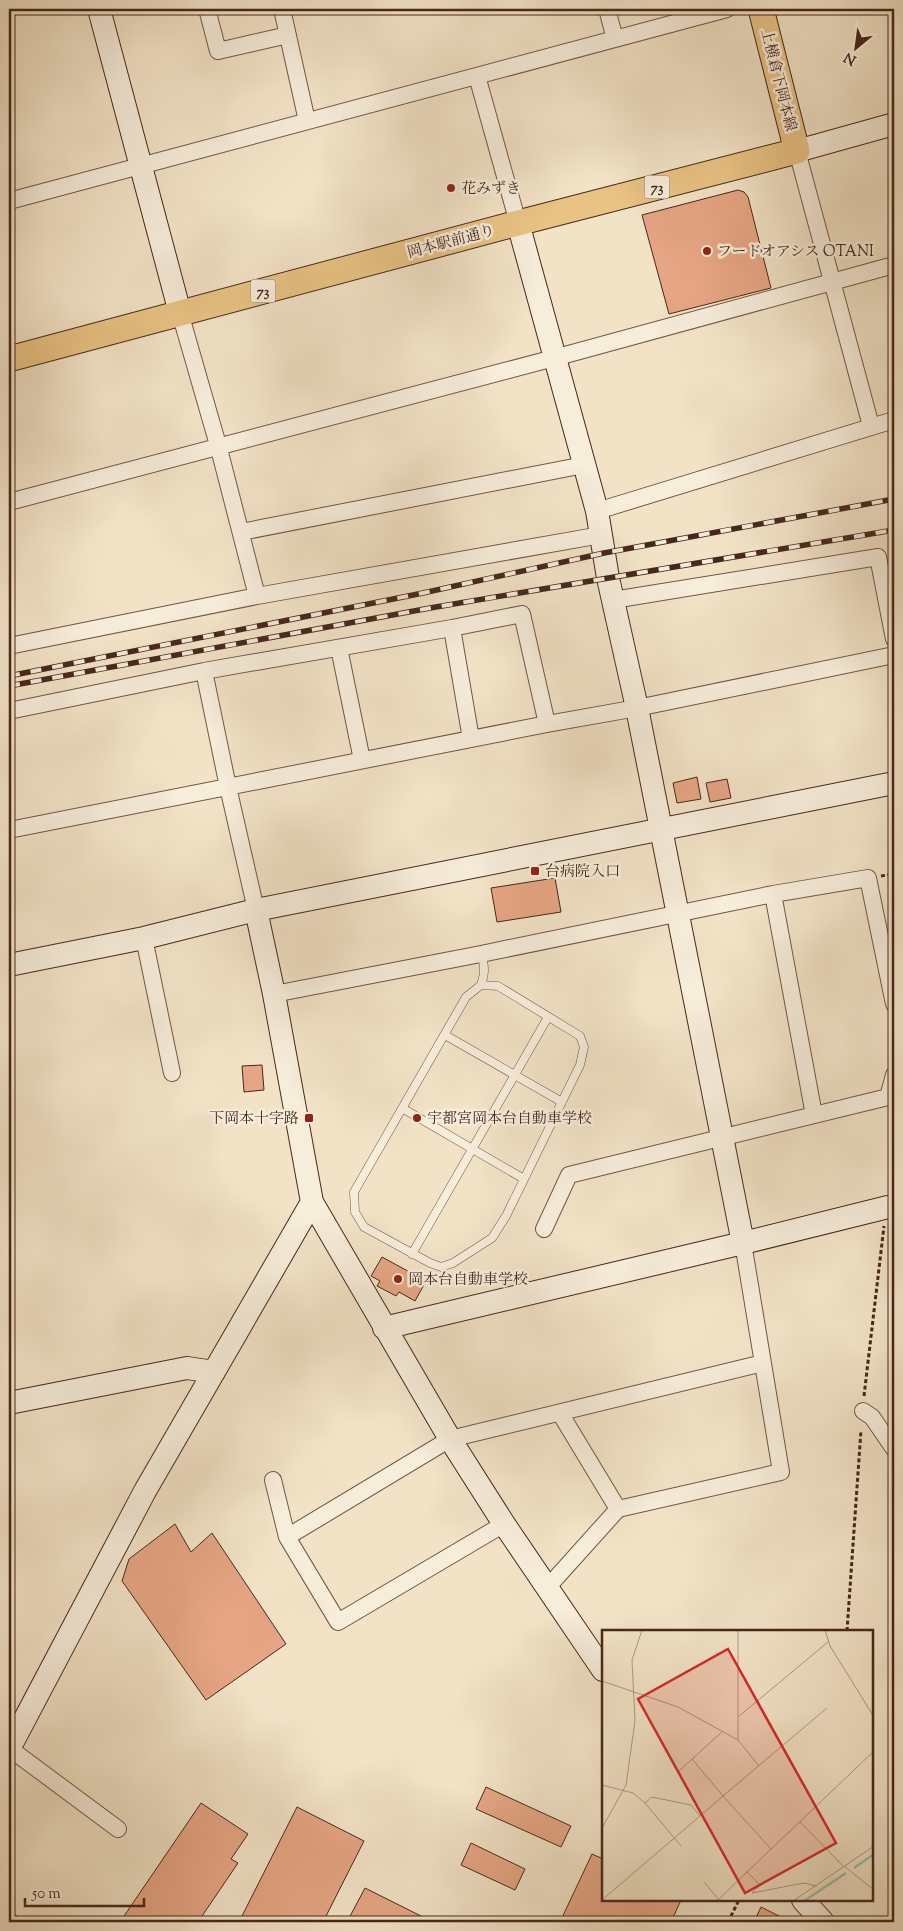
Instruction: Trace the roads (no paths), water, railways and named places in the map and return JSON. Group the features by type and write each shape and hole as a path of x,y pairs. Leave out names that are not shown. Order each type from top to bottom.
{"main road":[{"name":"上横倉下岡本線","path":"761,9 797,150"},
{"name":"岡本駅前通り","path":"9,359 797,150"}],"street":[{"path":"99,9 180,313 218,445 257,596"},
{"path":"207,9 218,51 288,35"},
{"path":"282,9 307,121"},
{"path":"607,9 615,39"},
{"path":"9,201 726,9"},
{"path":"477,76 596,511 743,1243 781,1472 618,1509 547,1588"},
{"name":"岡本駅前通り","path":"797,150 894,124"},
{"path":"797,150 833,280 870,426"},
{"path":"9,502 218,445 554,358 833,280 894,265"},
{"path":"596,511 894,420"},
{"path":"240,532 584,465"},
{"path":"9,646 257,596 601,535"},
{"path":"613,600 878,557 894,640"},
{"path":"9,711 204,671 522,614 547,724"},
{"path":"452,628 471,739"},
{"path":"339,648 362,760"},
{"path":"9,830 637,708 894,655"},
{"path":"204,671 274,994 312,1202 450,1440 504,1524 602,1669"},
{"path":"9,965 144,938 256,910 894,783"},
{"path":"274,994 773,894 868,878 894,1004"},
{"path":"773,894 814,1115"},
{"path":"144,938 172,1073"},
{"path":"544,1229 569,1175 888,1097 894,1075"},
{"path":"384,1328 743,1243 889,1198"},
{"path":"118,1829 9,1749 146,1491 312,1202"},
{"path":"286,1537 450,1440 763,1363"},
{"path":"9,1403 188,1368 214,1372"},
{"path":"863,1411 872,1417 894,1449"},
{"path":"560,1414 618,1509"},
{"path":"273,1480 286,1537 338,1622 504,1524"},
{"path":"804,1901 823,1922"}],"lane":[{"path":"481,954 485,973 481,985 466,997 354,1192 355,1212 364,1227 412,1254 441,1267 452,1263 492,1238 506,1216 580,1065 584,1047 580,1036 498,986 481,985"},
{"path":"412,1254 548,1017"},
{"path":"445,1035 562,1102"},
{"path":"402,1108 524,1179"}],"railway":[{"path":"9,676 423,593 604,553 894,499"},
{"path":"9,686 430,608 894,530"}],"place":[{"name":"花みずき","path":"451,188"},
{"name":"フードオアシス OTANI","path":"707,251"},
{"name":"台病院入口","path":"535,871"},
{"name":"下岡本十字路","path":"309,1118"},
{"name":"宇都宮岡本台自動車学校","path":"417,1118"},
{"name":"岡本台自動車学校","path":"398,1279"}]}
